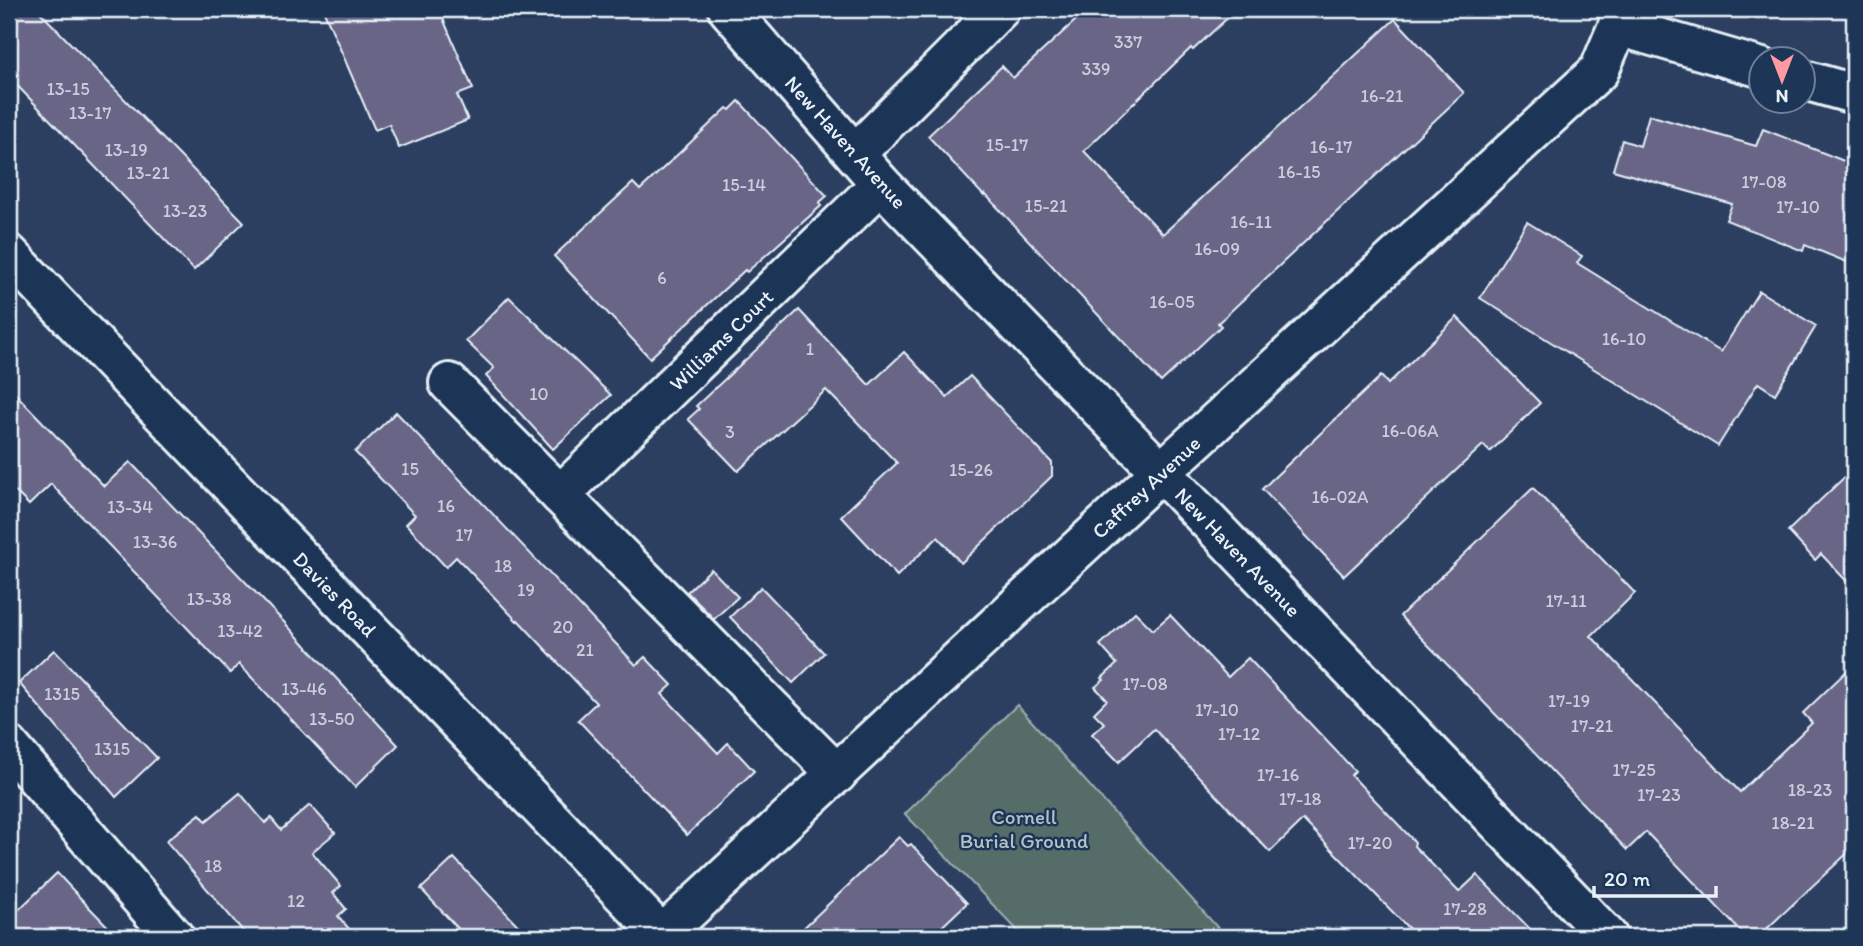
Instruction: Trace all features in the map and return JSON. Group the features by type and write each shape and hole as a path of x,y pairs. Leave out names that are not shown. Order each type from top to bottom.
{"street":[{"path":"856,154 1000,9"},
{"name":"New Haven Avenue","path":"736,12 881,184 1608,937"},
{"path":"1620,17 1748,63"},
{"name":"Caffrey Avenue","path":"661,936 1161,472 1599,71 1620,17"},
{"path":"1818,84 1854,94"},
{"name":"Williams Court","path":"561,495 881,184"},
{"name":"Davies Road","path":"9,254 661,936"},
{"path":"449,383 837,774"},
{"path":"9,746 174,937"}],"green space":[{"name":"Cornell Burial Ground","path":"1017,705 1226,937 1024,937 905,814"}],"building":[{"path":"9,9 37,9 244,222 194,270 9,77"},
{"path":"323,9 439,9 473,89 457,95 468,120 399,148 389,124 375,130"},
{"path":"1088,9 1237,9 1193,50 1191,48 1084,151 1163,234 1395,19 1464,93 1218,323 1221,326 1161,382 928,136 1002,66 1013,78"},
{"path":"739,101 827,196 819,203 821,206 747,272 745,270 650,358 554,256 633,183 640,190 727,108 730,110"},
{"path":"1649,115 1756,146 1763,129 1854,165 1854,265 1805,245 1803,251 1726,220 1732,204 1613,170 1622,140 1640,146"},
{"path":"1527,222 1582,256 1577,263 1721,352 1759,291 1816,326 1775,394 1758,383 1718,446 1480,298"},
{"path":"509,297 611,395 553,449 486,376 494,368 466,341"},
{"path":"799,310 869,385 904,352 947,397 970,376 1052,463 1052,476 961,563 938,537 897,576 841,516 897,463 826,390 738,471 688,419 699,409 696,406"},
{"path":"1457,317 1540,403 1490,452 1483,445 1344,576 1262,489 1381,376 1388,384"},
{"path":"9,387 104,486 130,462 398,745 355,787 239,664 230,673 51,484 29,505 9,485"},
{"path":"396,412 636,665 645,657 672,685 662,694 718,753 728,743 754,771 687,835 578,720 596,703 456,557 446,567 406,524 415,515 355,452"},
{"path":"1854,468 1854,589 1821,554 1815,560 1788,531"},
{"path":"1533,488 1635,593 1591,636 1740,792 1812,723 1803,713 1854,664 1854,847 1758,937 1746,937 1646,832 1627,850 1400,616"},
{"path":"711,569 738,597 714,619 687,592"},
{"path":"761,587 824,653 793,683 730,617"},
{"path":"1135,612 1153,630 1170,615 1228,677 1248,658 1355,771 1351,775 1459,892 1477,875 1538,937 1417,937 1303,820 1270,852 1154,729 1119,762 1092,734 1104,723 1094,713 1107,700 1095,687 1117,664 1100,645"},
{"path":"54,650 157,758 116,797 19,683"},
{"path":"240,793 265,823 271,818 281,830 310,805 335,833 312,852 341,886 333,893 346,909 338,916 356,937 248,937 166,841 200,814 206,821"},
{"path":"899,837 908,846 911,844 967,903 931,937 794,937"},
{"path":"454,858 529,937 466,937 421,889"},
{"path":"57,873 118,937 9,937 9,919"}]}
